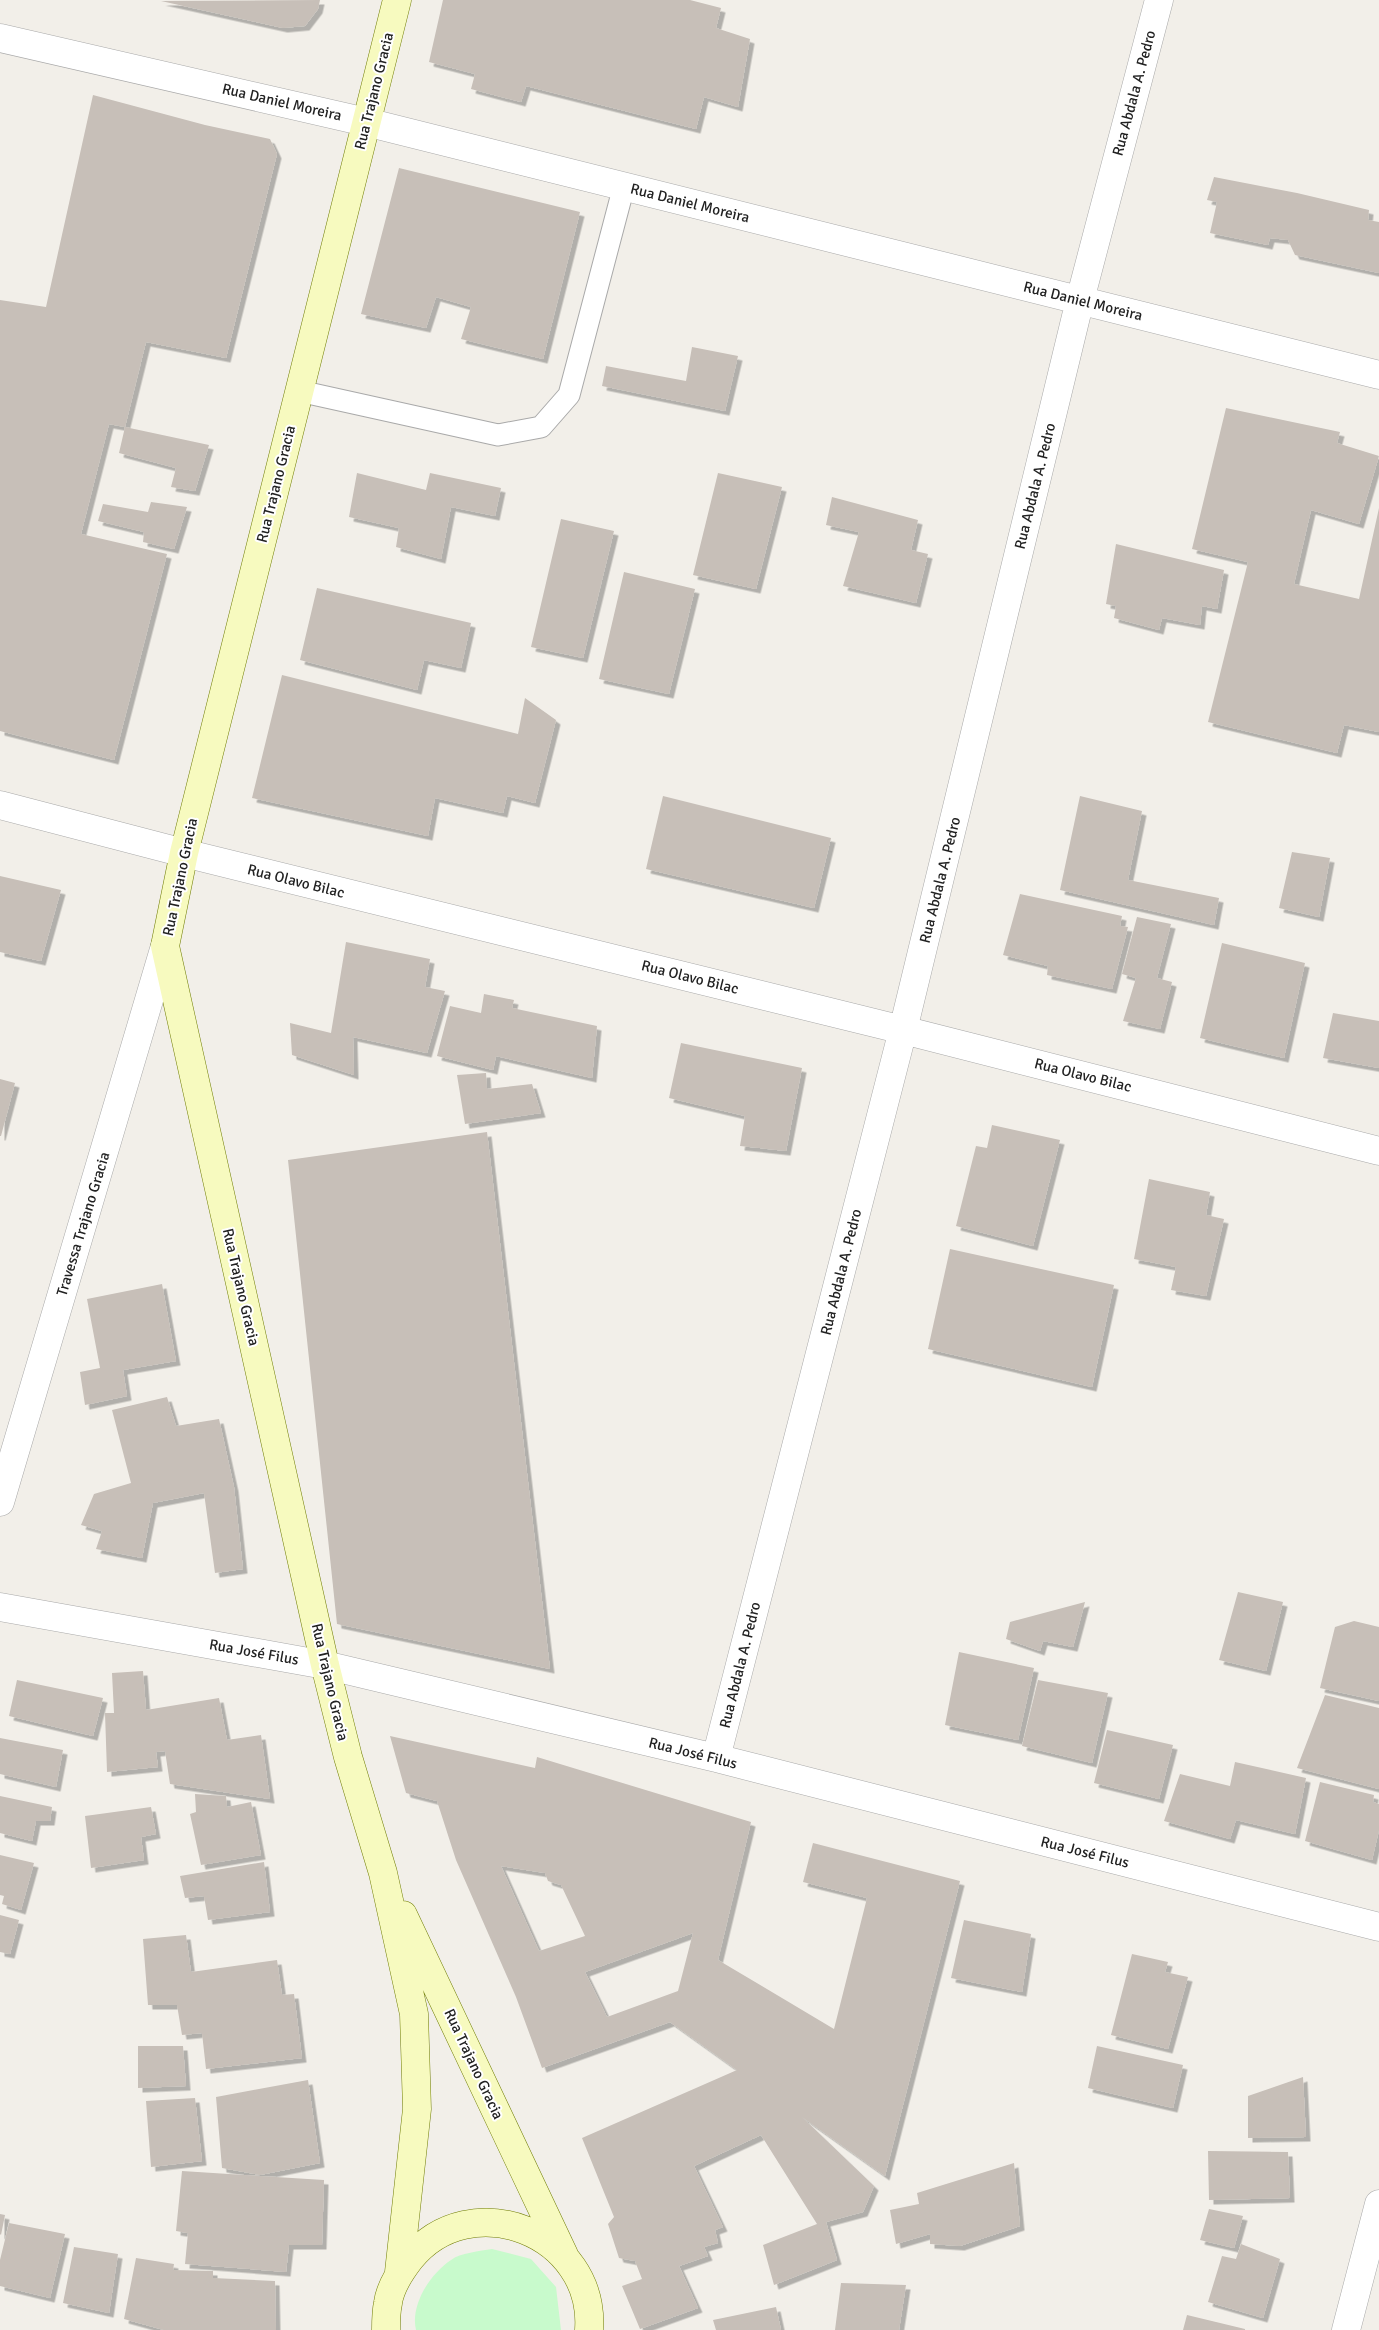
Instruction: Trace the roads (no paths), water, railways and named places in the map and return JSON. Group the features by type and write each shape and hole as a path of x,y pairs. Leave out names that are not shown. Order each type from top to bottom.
{"main road":[{"name":"Rua Trajano Gracia","path":"397,0 184,853 165,946 325,1665 348,1757 383,1873 414,2014 417,2109 399,2272"},
{"name":"Rua Trajano Gracia","path":"383,1873 564,2255"},
{"path":"373,2330 388,2302 399,2272 419,2247 446,2230 478,2222 509,2224 539,2235 564,2255 582,2283 590,2314 589,2330"},
{"path":"386,2330 388,2302"}],"street":[{"name":"Rua Abdala A. Pedro","path":"716,1758 903,1030 1080,300 1159,0"},
{"name":"Rua Daniel Moreira","path":"0,38 366,122 1379,375"},
{"name":"Rua Olavo Bilac","path":"0,805 184,853 903,1030 1379,1151"},
{"name":"Travessa Trajano Gracia","path":"0,1502 165,946"},
{"name":"Rua José Filus","path":"0,1607 325,1665 716,1758 1379,1926"},
{"path":"1346,2330 1379,2204"}],"lane":[{"path":"298,391 498,435 542,427 569,395 624,186"}]}
